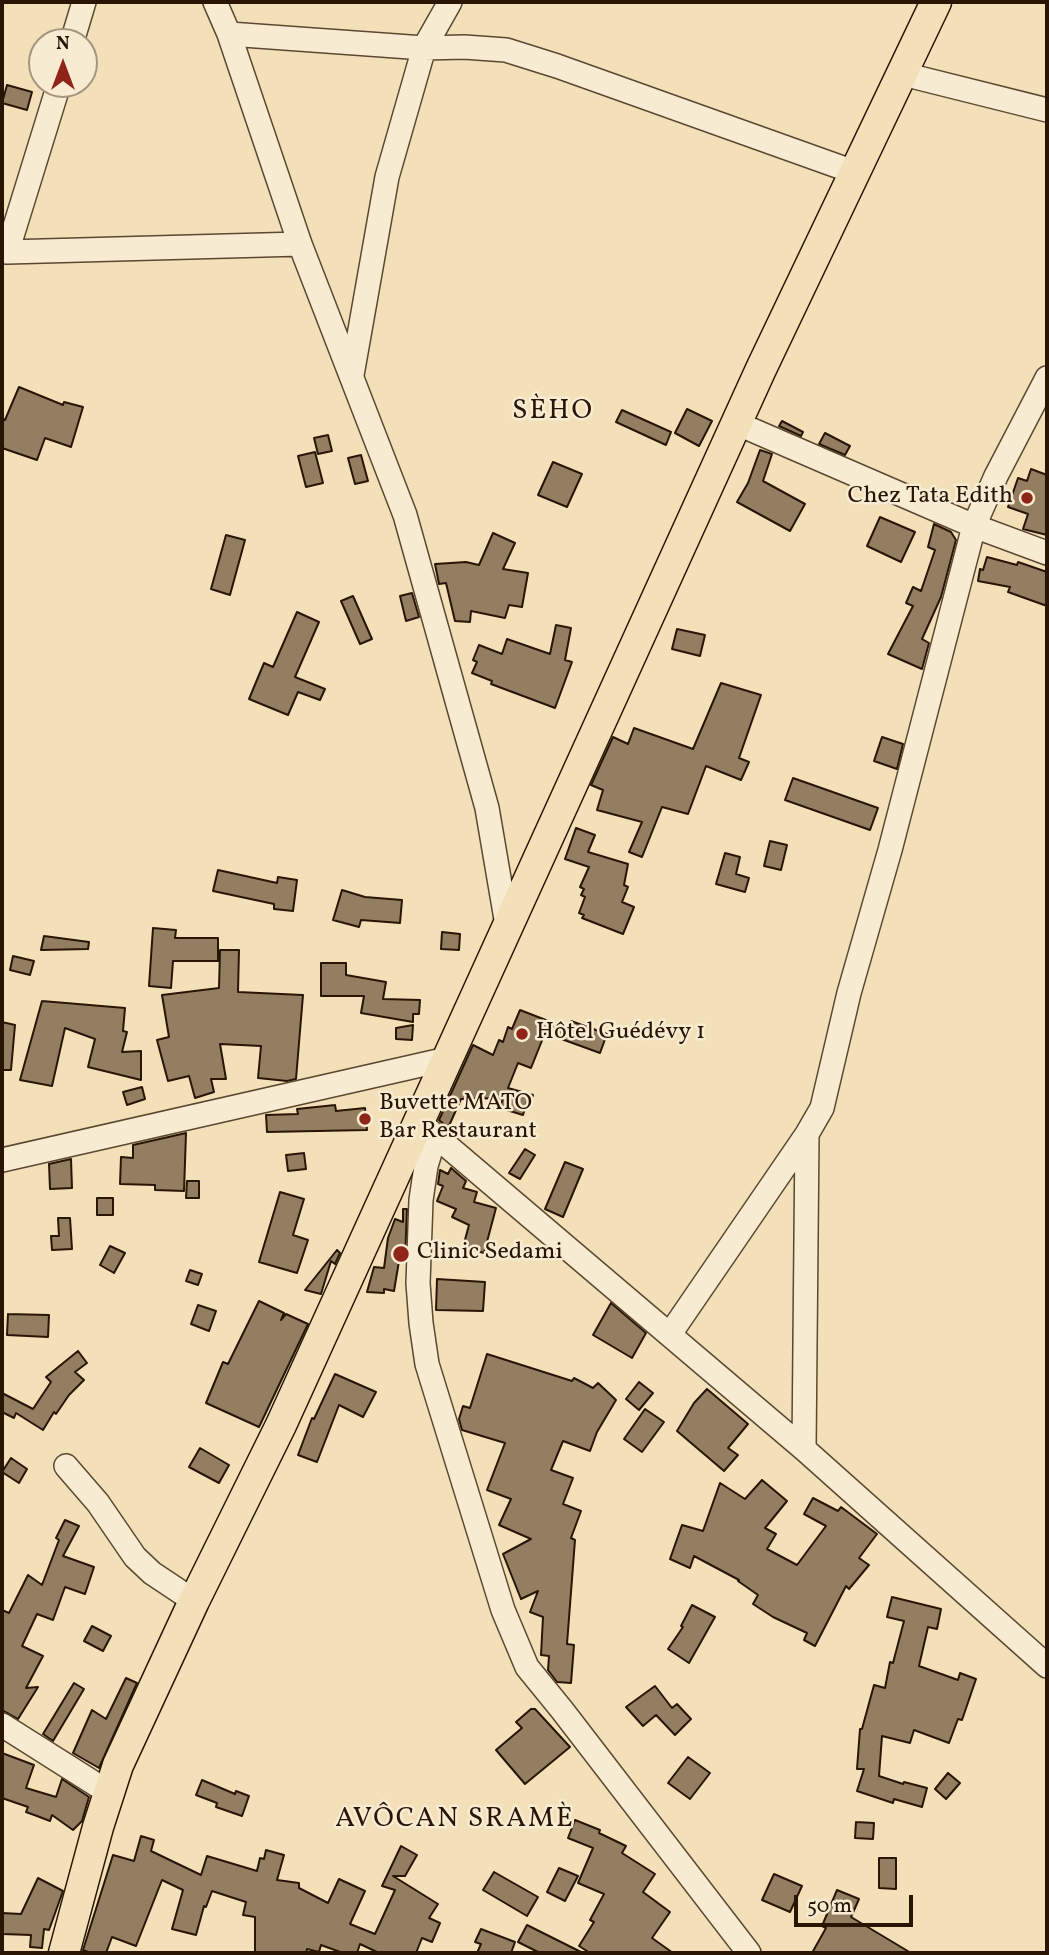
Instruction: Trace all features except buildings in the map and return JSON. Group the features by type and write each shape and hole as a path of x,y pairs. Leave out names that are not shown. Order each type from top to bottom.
{"main road":[{"path":"64,1953 108,1792 118,1765 194,1601 427,1129 447,1059 507,925 736,423 936,2"}],"street":[{"path":"76,28 84,2"},
{"path":"215,2 229,34 300,244 405,515 486,808 507,925"},
{"path":"352,375 387,177 424,48 450,2"},
{"path":"229,34 424,48 506,50 854,172"},
{"path":"903,74 1047,110"},
{"path":"55,98 7,252 300,244"},
{"path":"670,1334 822,1108 849,993 890,850 974,526 996,476 1047,378"},
{"path":"736,423 974,526 1047,553"},
{"path":"2,1160 447,1059"},
{"path":"427,1129 804,1449 1047,1665"},
{"path":"427,1129 418,1283 427,1364 503,1610 527,1667 749,1953"},
{"path":"804,1449 807,1134"},
{"path":"66,1466 98,1503 135,1557 152,1573 194,1601"},
{"path":"2,1725 108,1792"}],"place":[{"name":"Chez Tata Edith","path":"1027,498"},
{"name":"Hôtel Guédévy 1","path":"522,1034"},
{"name":"Buvette MATO Bar Restaurant","path":"365,1119"},
{"name":"Clinic Sedami","path":"401,1254"}],"district":[{"name":"SÈHO","path":"553,413"},
{"name":"AVÔCAN SRAMÈ","path":"455,1821"}]}
